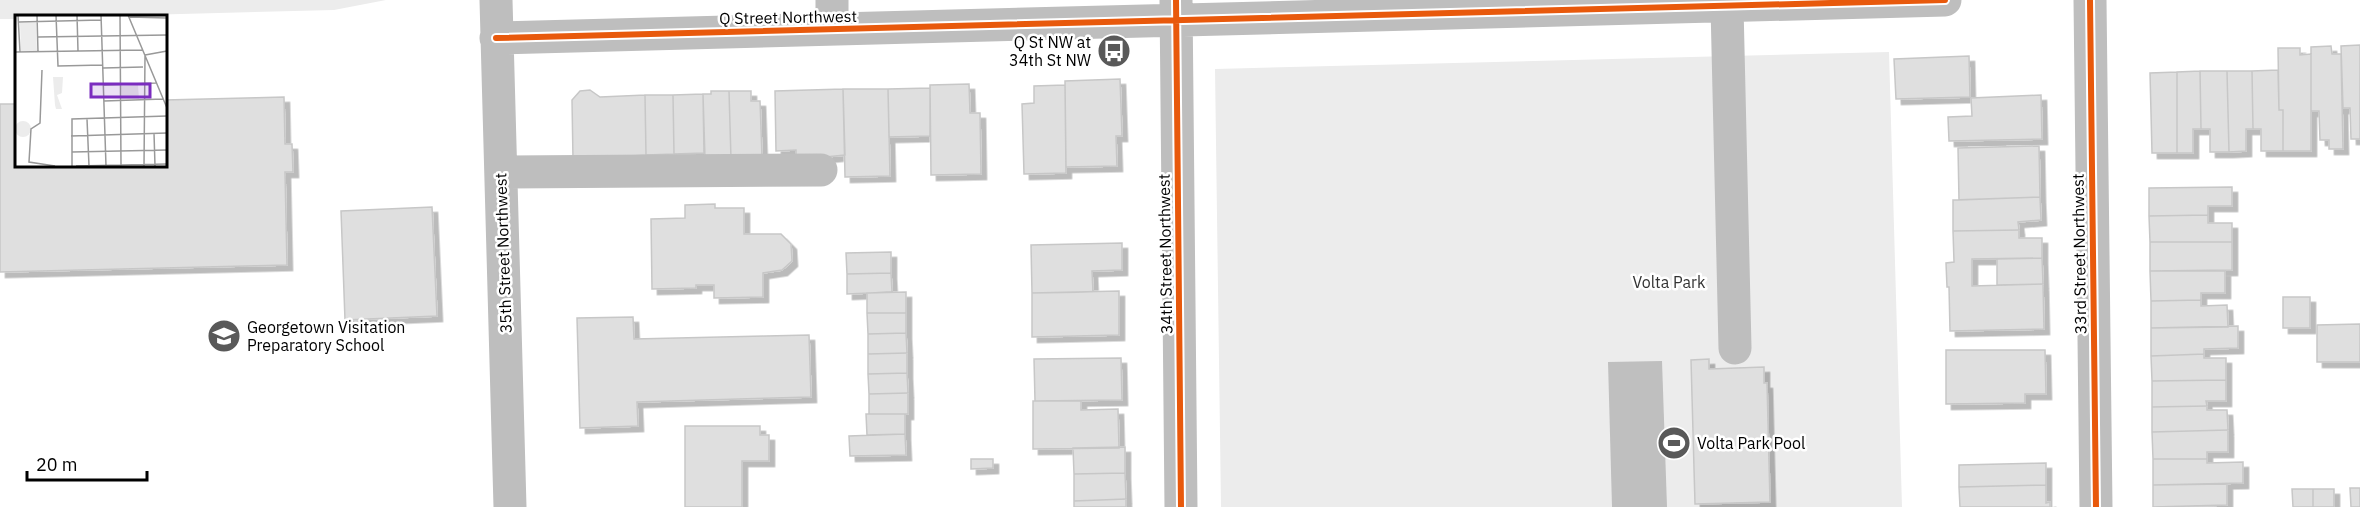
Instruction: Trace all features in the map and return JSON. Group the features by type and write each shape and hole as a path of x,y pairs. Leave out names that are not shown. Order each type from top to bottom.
{"street":[{"name":"35th Street Northwest","path":"496,0 510,507"},
{"name":"Q Street Northwest","path":"496,38 832,14 1727,6 1945,0"},
{"name":"33rd Street Northwest","path":"2090,0 2096,507"},
{"path":"1727,6 1735,348"},
{"name":"34th Street Northwest","path":"1176,10 1181,507"},
{"path":"501,172 821,170"}],"green space":[{"path":"0,0 386,0 334,10 144,15 15,15 15,19 0,19"},
{"name":"Volta Park","path":"1889,52 1902,507 1221,507 1215,69"}],"shaded area":[{"path":"1662,361 1667,507 1612,507 1608,362"}],"building":[{"path":"2360,45 2360,139 2351,139 2350,108 2343,108 2341,46"},
{"path":"2331,46 2332,54 2341,54 2343,149 2329,149 2329,140 2320,140 2319,111 2311,111 2311,47"},
{"path":"2278,48 2300,48 2300,55 2311,54 2311,151 2283,151 2283,110 2279,110"},
{"path":"1969,56 1970,97 1896,99 1894,59"},
{"path":"2278,70 2279,110 2283,110 2283,151 2261,151 2261,129 2253,129 2252,71"},
{"path":"2200,71 2227,71 2229,152 2210,152 2210,129 2201,129"},
{"path":"2200,71 2201,129 2193,129 2193,153 2177,153 2177,72"},
{"path":"2227,71 2252,71 2253,129 2246,129 2246,151 2229,152"},
{"path":"2177,72 2177,153 2152,153 2150,73"},
{"path":"1120,79 1122,136 1116,136 1117,166 1066,167 1065,81"},
{"path":"969,84 970,113 980,113 981,174 931,175 930,85"},
{"path":"1065,85 1066,173 1024,174 1022,104 1034,103 1034,86"},
{"path":"930,88 930,136 889,137 888,89"},
{"path":"843,89 888,89 890,176 845,177"},
{"path":"843,89 845,155 796,160 796,150 776,151 775,91"},
{"path":"590,90 600,97 645,95 646,155 573,160 572,100 580,91"},
{"path":"711,91 729,91 731,159 705,159 703,94 711,94"},
{"path":"729,91 751,91 751,101 760,101 762,158 731,159"},
{"path":"703,94 704,153 674,154 673,95"},
{"path":"645,95 673,95 674,154 646,155"},
{"path":"2041,95 2042,139 1949,141 1948,117 1972,116 1971,98"},
{"path":"284,97 285,144 292,144 293,172 285,172 287,265 0,272 0,104 15,104 15,166 166,166 166,100"},
{"path":"2039,146 2040,197 1959,200 1958,148"},
{"path":"2232,187 2232,206 2208,206 2208,215 2149,216 2149,188"},
{"path":"2040,197 2041,220 2018,222 2019,230 1953,231 1953,200"},
{"path":"715,204 715,208 744,208 744,234 781,234 791,244 792,261 782,270 763,273 763,297 714,298 714,285 696,285 696,288 652,289 651,219 685,218 685,205"},
{"path":"432,207 437,316 345,320 341,211"},
{"path":"2208,215 2208,223 2232,223 2232,242 2150,242 2149,216"},
{"path":"2019,230 2019,238 2042,238 2042,258 1972,259 1972,286 2043,284 2044,329 1950,331 1946,263 1954,262 1953,231"},
{"path":"2150,242 2232,242 2232,270 2150,271"},
{"path":"1122,243 1122,270 1092,271 1093,292 1032,293 1031,245"},
{"path":"891,252 891,273 847,274 846,253"},
{"path":"2042,258 2043,284 1997,285 1997,259"},
{"path":"2150,271 2225,271 2225,293 2201,293 2201,300 2151,301"},
{"path":"891,273 892,292 847,294 847,274"},
{"path":"1119,291 1119,335 1032,337 1032,293"},
{"path":"906,292 906,313 867,313 867,293"},
{"path":"2283,297 2310,297 2310,328 2283,328"},
{"path":"2201,300 2201,306 2227,305 2228,327 2151,328 2151,301"},
{"path":"867,313 906,313 906,333 868,334"},
{"path":"633,317 634,339 809,335 811,397 637,402 638,426 580,428 577,318"},
{"path":"2360,324 2360,362 2317,362 2317,325"},
{"path":"2238,326 2238,348 2204,349 2204,354 2151,356 2151,328"},
{"path":"906,333 907,353 868,354 868,334"},
{"path":"1946,350 2045,350 2046,394 2025,394 2025,403 1946,404"},
{"path":"907,353 907,373 868,374 868,354"},
{"path":"2204,354 2204,358 2226,358 2226,380 2152,381 2151,356"},
{"path":"1121,358 1122,400 1035,401 1034,359"},
{"path":"1709,359 1709,369 1764,367 1764,383 1767,383 1770,502 1695,504 1691,360"},
{"path":"907,373 908,393 869,394 868,374"},
{"path":"2226,380 2226,401 2206,401 2207,406 2152,407 2152,381"},
{"path":"908,393 908,414 869,414 869,394"},
{"path":"1033,401 1081,401 1081,410 1118,409 1119,448 1033,449"},
{"path":"2207,406 2207,410 2227,410 2228,430 2152,432 2152,407"},
{"path":"866,414 905,414 905,434 867,435"},
{"path":"685,426 760,426 760,435 769,435 769,461 742,461 742,507 685,507"},
{"path":"2228,430 2228,452 2207,452 2207,459 2153,459 2152,432"},
{"path":"905,434 906,455 850,456 849,436"},
{"path":"1125,447 1125,473 1074,474 1073,448"},
{"path":"971,459 993,459 993,468 971,469"},
{"path":"2153,459 2207,459 2207,463 2243,462 2243,483 2153,485"},
{"path":"2046,463 2046,485 1959,487 1959,465"},
{"path":"1125,473 1126,499 1074,501 1074,474"},
{"path":"2227,484 2227,505 2153,507 2153,485"},
{"path":"2046,485 2046,503 2050,502 2050,507 1960,507 1959,487"},
{"path":"2350,488 2360,488 2360,507 2351,507"},
{"path":"2292,489 2313,489 2313,507 2293,507"},
{"path":"2313,489 2334,489 2334,507 2313,507"},
{"path":"1126,499 1126,507 1074,507 1074,501"}],"cycle path":[{"path":"1176,0 1181,507"},
{"path":"496,38 1945,0"},
{"path":"2090,0 2096,507"}],"place":[{"name":"Q St NW at 34th St NW","path":"1114,51"},
{"name":"Georgetown Visitation Preparatory School","path":"224,336"},
{"name":"Volta Park Pool","path":"1674,443"}]}
